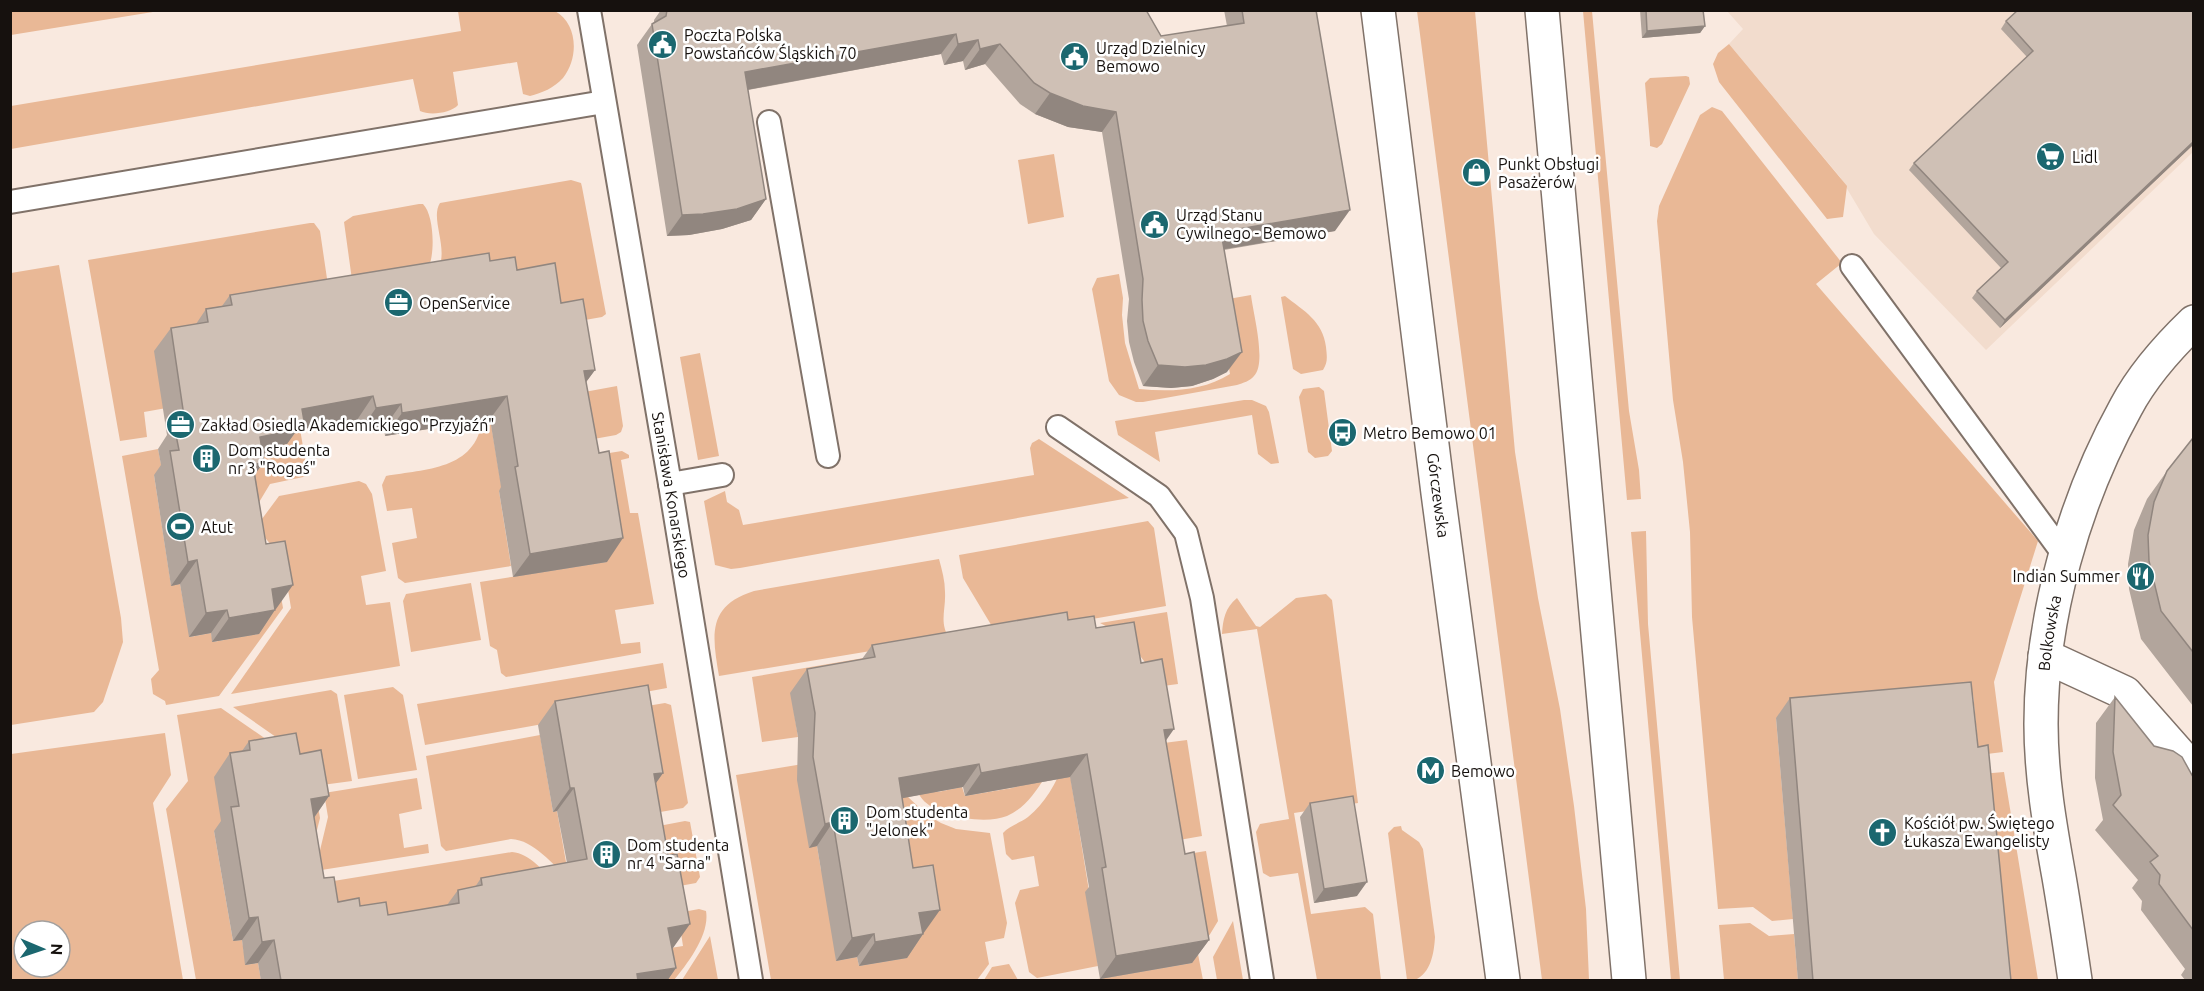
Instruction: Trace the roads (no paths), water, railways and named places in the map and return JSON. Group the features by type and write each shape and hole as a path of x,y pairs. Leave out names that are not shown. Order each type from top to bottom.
{"main road":[{"name":"Górczewska","path":"1378,10 1438,493 1503,981"},
{"path":"1542,10 1629,981"},
{"name":"Bolkowska","path":"2075,981 2047,810 2041,725 2045,656 2065,556 2094,473 2127,406 2166,350 2193,322"},
{"path":"2045,656 2124,693 2193,771"}],"lane":[{"name":"Stanisława Konarskiego","path":"589,10 670,484 751,981"},
{"path":"10,202 604,102"},
{"path":"769,122 828,456"},
{"path":"1852,266 2065,556"},
{"path":"1058,427 1159,496 1186,533 1202,598 1262,981"},
{"path":"670,484 722,475"}],"place":[{"name":"Poczta Polska Powstańców Śląskich 70","path":"663,44"},
{"name":"Urząd Dzielnicy Bemowo","path":"1075,57"},
{"name":"Lidl","path":"2051,157"},
{"name":"Punkt Obsługi Pasażerów","path":"1477,173"},
{"name":"Urząd Stanu Cywilnego - Bemowo","path":"1155,224"},
{"name":"OpenService","path":"398,303"},
{"name":"Zakład Osiedla Akademickiego \"Przyjaźń\"","path":"180,425"},
{"name":"Metro Bemowo 01","path":"1342,433"},
{"name":"Dom studenta nr 3 \"Rogaś\"","path":"207,459"},
{"name":"Atut","path":"180,527"},
{"name":"Indian Summer","path":"2141,576"},
{"name":"Bemowo","path":"1430,771"},
{"name":"Dom studenta \"Jelonek\"","path":"845,821"},
{"name":"Kościół pw. Świętego Łukasza Ewangelisty","path":"1883,832"},
{"name":"Dom studenta nr 4 \"Sarna\"","path":"606,854"}]}
